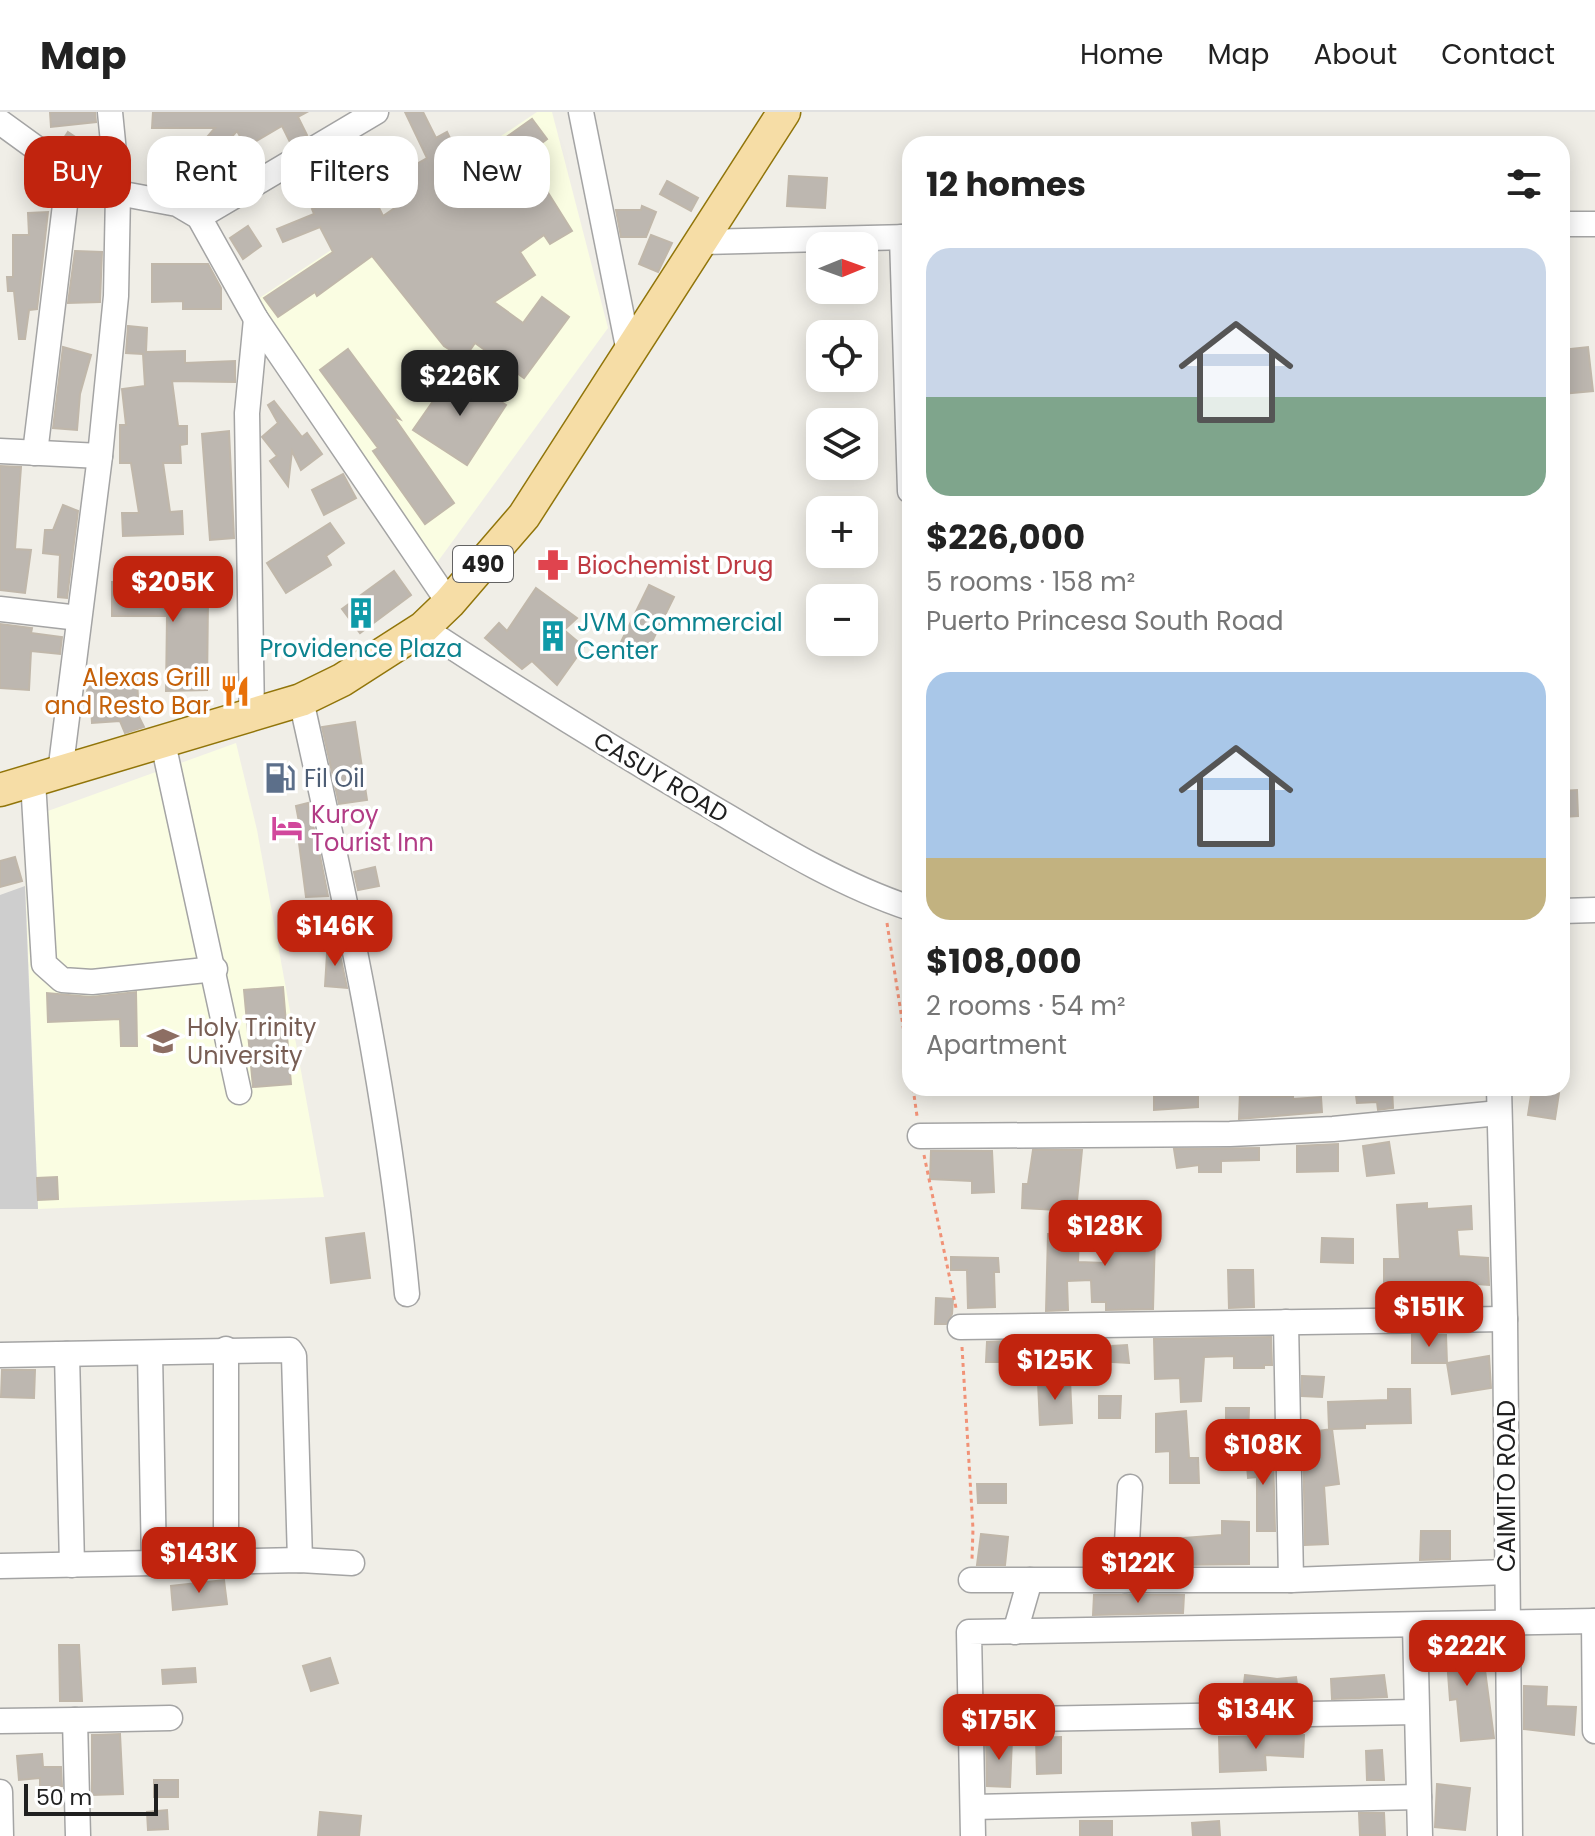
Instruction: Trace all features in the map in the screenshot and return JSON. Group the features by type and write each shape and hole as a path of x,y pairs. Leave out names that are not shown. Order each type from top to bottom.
{"main road":[{"name":"490","path":"0,790 301,700 342,680 423,628 449,603 524,516 784,112"}],"street":[{"path":"110,112 112,136"},
{"path":"199,217 376,112"},
{"path":"581,112 629,352"},
{"path":"0,122 24,139"},
{"path":"131,195 162,199 199,217 256,319 449,603"},
{"path":"35,453 65,208"},
{"path":"118,208 116,296 100,456 79,618 46,777 44,964 62,980 92,982 215,969"},
{"path":"1570,224 1595,224"},
{"path":"703,242 902,237"},
{"path":"252,716 247,413 256,319"},
{"path":"0,451 100,456"},
{"path":"0,609 79,618"},
{"name":"CASUY ROAD","path":"423,628 560,718 777,846 902,905"},
{"path":"301,700 354,936 390,1141 407,1294"},
{"path":"163,743 215,969 239,1092"},
{"path":"1570,911 1595,910"},
{"name":"CAIMITO ROAD","path":"1499,1096 1505,1319 1510,1836"},
{"path":"920,1136 1245,1134 1499,1113"},
{"path":"960,1327 1505,1319"},
{"path":"1286,1322 1291,1580"},
{"path":"0,1355 286,1348 294,1356 300,1560"},
{"path":"226,1349 226,1562"},
{"path":"150,1353 154,1564"},
{"path":"67,1354 72,1565"},
{"path":"1125,1580 1130,1487"},
{"path":"0,1566 300,1560 352,1563"},
{"path":"971,1580 1291,1580 1507,1572"},
{"path":"1015,1632 1030,1580"},
{"path":"973,1836 969,1632 1595,1621 1595,1731"},
{"path":"1415,1625 1420,1836"},
{"path":"973,1720 1416,1712"},
{"path":"0,1721 170,1718"},
{"path":"75,1720 78,1836"},
{"path":"0,1792 1,1836"},
{"path":"973,1807 1419,1797"}],"path":[{"path":"884,899 902,1018"},
{"path":"914,1096 960,1327 973,1529 971,1580"}],"shaded area":[{"path":"537,112 552,112 608,328 436,564 258,299 394,208 418,208 418,192 434,181 434,208 550,208 550,136 501,136"},
{"name":"Holy Trinity University","path":"236,743 257,830 324,1197 38,1209 23,820"},
{"path":"25,886 38,1209 0,1209 0,895"}],"building":[{"path":"50,112 95,112 96,122 51,127"},
{"path":"153,112 307,112 298,117 305,136 287,136 282,126 265,136 240,136 237,131 232,136 208,136 215,128 152,128"},
{"path":"405,112 423,112 435,136 434,208 550,208 550,196 572,231 550,244 544,235 520,252 535,275 494,302 523,323 542,297 569,317 524,378 475,343 464,359 444,346 372,256 317,296 315,292 278,317 264,298 333,252 320,227 283,242 277,229 314,214 314,208 379,208 383,216 395,208 418,208 418,163 427,158"},
{"path":"532,119 545,136 508,136"},
{"path":"789,176 827,178 825,208 787,206"},
{"path":"667,181 698,198 691,211 660,194"},
{"path":"642,206 656,212 646,237 621,237 616,210 641,210"},
{"path":"48,212 37,309 29,310 25,339 19,339 14,291 8,291 7,277 13,277 13,235 29,235 28,213"},
{"path":"248,226 261,246 243,259 230,238"},
{"path":"651,235 672,243 658,272 639,264"},
{"path":"75,251 102,252 100,302 68,303"},
{"path":"152,264 208,264 221,288 221,309 183,309 183,301 152,302"},
{"path":"128,326 147,328 146,352 185,351 185,363 235,361 235,382 172,381 178,426 187,426 187,444 180,445 181,463 163,463 170,512 182,511 183,534 123,536 122,513 139,513 131,463 120,463 120,425 126,425 122,389 145,386 143,354 126,353"},
{"path":"63,347 91,355 80,394 77,430 53,428"},
{"path":"1588,347 1593,391 1570,393 1570,349"},
{"path":"348,349 400,419 393,416 454,503 425,524 373,451 378,448 320,370"},
{"path":"454,371 506,405 467,465 413,430"},
{"path":"274,401 302,437 307,433 322,454 301,470 292,451 288,486 270,461 277,456 262,437 278,423 268,405"},
{"path":"229,431 234,538 210,540 202,434"},
{"path":"0,466 21,467 15,549 31,550 25,593 0,590"},
{"path":"343,474 356,498 324,515 312,490"},
{"path":"63,505 78,511 67,598 58,597 60,555 43,553 45,530 53,530"},
{"path":"330,523 344,543 326,556 331,565 286,593 267,563"},
{"path":"394,571 411,595 360,633 342,609"},
{"path":"205,578 208,599 207,690 166,691 167,616 112,616 112,582"},
{"path":"649,585 674,597 644,658 619,646"},
{"name":"JVM Commercial Center","path":"536,588 577,618 564,630 584,647 557,685 532,661 522,669 485,638 499,623 507,631"},
{"path":"0,624 32,628 31,633 62,637 60,654 31,651 29,690 0,688"},
{"path":"137,679 139,717 144,727 125,733 120,721 92,723 91,705 84,705 89,683"},
{"path":"355,722 367,800 339,804 322,727"},
{"path":"1570,790 1577,790 1578,816 1570,816"},
{"path":"308,803 328,896 306,897 299,843 303,843 296,806"},
{"path":"15,857 22,881 0,887 0,861"},
{"path":"375,867 379,886 358,890 354,872"},
{"path":"336,935 347,988 325,986 327,954 334,954 332,936"},
{"path":"283,987 291,1084 253,1087 244,990"},
{"path":"136,992 137,1046 121,1046 120,1019 48,1022 47,993 91,997"},
{"path":"1154,1096 1198,1096 1198,1107 1154,1110"},
{"path":"1240,1096 1321,1097 1322,1112 1239,1119"},
{"path":"1356,1096 1392,1096 1393,1108 1378,1110 1377,1102 1357,1103"},
{"path":"1531,1096 1559,1096 1555,1119 1528,1115"},
{"path":"1389,1142 1394,1173 1367,1176 1363,1146"},
{"path":"1338,1144 1338,1171 1297,1172 1297,1146"},
{"path":"1259,1148 1259,1160 1221,1161 1221,1172 1199,1172 1199,1165 1177,1168 1174,1149"},
{"path":"1033,1150 1082,1150 1076,1211 1022,1208 1023,1184 1028,1184"},
{"path":"931,1151 992,1151 994,1192 972,1193 972,1181 930,1179"},
{"path":"57,1177 58,1199 38,1200 37,1178"},
{"path":"1427,1203 1427,1209 1471,1206 1472,1229 1457,1230 1459,1256 1488,1258 1489,1285 1461,1283 1399,1287 1401,1306 1384,1306 1384,1259 1400,1259 1397,1205"},
{"path":"1128,1204 1130,1234 1155,1235 1153,1309 1106,1310 1106,1302 1092,1302 1091,1280 1067,1281 1068,1310 1046,1311 1048,1234 1075,1233 1079,1236 1078,1262 1106,1263 1105,1233 1111,1233 1112,1205"},
{"path":"364,1233 370,1278 331,1283 326,1238"},
{"path":"1322,1238 1353,1239 1353,1263 1321,1262"},
{"path":"951,1257 998,1258 999,1272 994,1272 995,1307 968,1308 967,1270 951,1270"},
{"path":"1228,1270 1253,1270 1254,1307 1229,1308"},
{"path":"936,1298 953,1299 952,1314 946,1324 935,1324"},
{"path":"1412,1335 1446,1335 1447,1363 1412,1363"},
{"path":"1271,1337 1272,1365 1264,1365 1264,1368 1234,1368 1234,1356 1204,1357 1201,1401 1181,1402 1180,1378 1155,1379 1154,1339"},
{"path":"1006,1341 1006,1362 986,1362 987,1342"},
{"path":"1127,1345 1129,1363 1096,1361 1095,1347"},
{"path":"1489,1356 1491,1388 1452,1394 1447,1363"},
{"path":"2,1370 35,1370 34,1398 1,1397"},
{"path":"1302,1376 1324,1377 1322,1397 1302,1396"},
{"path":"1070,1380 1072,1423 1040,1425 1038,1382"},
{"path":"1388,1389 1410,1389 1411,1423 1329,1429 1328,1402 1388,1400"},
{"path":"1099,1396 1121,1396 1120,1418 1099,1418"},
{"path":"1226,1408 1249,1408 1248,1436 1226,1436"},
{"path":"1186,1411 1189,1458 1198,1458 1199,1483 1170,1483 1170,1451 1156,1452 1156,1414"},
{"path":"1332,1429 1339,1484 1324,1486 1328,1544 1305,1545 1303,1433"},
{"path":"1273,1450 1275,1531 1257,1531 1257,1477 1248,1478 1246,1452"},
{"path":"977,1484 1006,1484 1006,1503 978,1503"},
{"path":"1222,1521 1249,1522 1249,1564 1174,1565 1172,1539 1222,1535"},
{"path":"1421,1531 1450,1531 1450,1559 1420,1560"},
{"path":"981,1534 1008,1537 1005,1565 977,1565"},
{"path":"224,1580 227,1604 173,1610 171,1586"},
{"path":"1094,1595 1184,1595 1183,1613 1093,1615"},
{"path":"1472,1638 1474,1671 1485,1670 1494,1738 1461,1741 1457,1699 1450,1700 1447,1660 1435,1660 1435,1639"},
{"path":"59,1645 79,1645 82,1701 60,1701"},
{"path":"330,1658 338,1683 311,1691 303,1666"},
{"path":"195,1668 196,1682 163,1684 162,1670"},
{"path":"1245,1675 1277,1679 1296,1677 1299,1699 1242,1700"},
{"path":"1384,1675 1387,1697 1332,1699 1331,1679"},
{"path":"1524,1686 1547,1687 1546,1706 1576,1707 1574,1735 1524,1729"},
{"path":"120,1734 123,1794 92,1795 92,1735"},
{"path":"1304,1735 1303,1757 1265,1755 1266,1770 1220,1772 1219,1737"},
{"path":"1061,1737 1061,1773 1037,1774 1036,1738"},
{"path":"986,1738 1012,1739 1010,1787 987,1786"},
{"path":"1382,1750 1384,1780 1367,1780 1366,1751"},
{"path":"42,1754 43,1767 61,1767 62,1786 40,1787 40,1778 19,1780 17,1756"},
{"path":"154,1780 178,1780 178,1797 154,1797"},
{"path":"1437,1784 1470,1788 1465,1830 1435,1827"},
{"path":"167,1810 168,1829 148,1830 147,1812"},
{"path":"320,1812 361,1816 359,1836 318,1836"},
{"path":"1359,1813 1384,1813 1385,1835 1360,1835"},
{"path":"1080,1821 1112,1821 1112,1836 1080,1836"},
{"path":"1219,1821 1220,1836 1193,1836 1192,1823"}],"place":[{"name":"Biochemist Drug","path":"553,565"},
{"name":"Providence Plaza","path":"361,613"},
{"name":"JVM Commercial Center","path":"553,636"},
{"name":"Alexas Grill and Resto Bar","path":"235,691"},
{"name":"Fil Oil","path":"280,778"},
{"name":"Kuroy Tourist Inn","path":"287,828"},
{"name":"Holy Trinity University","path":"163,1041"}]}
